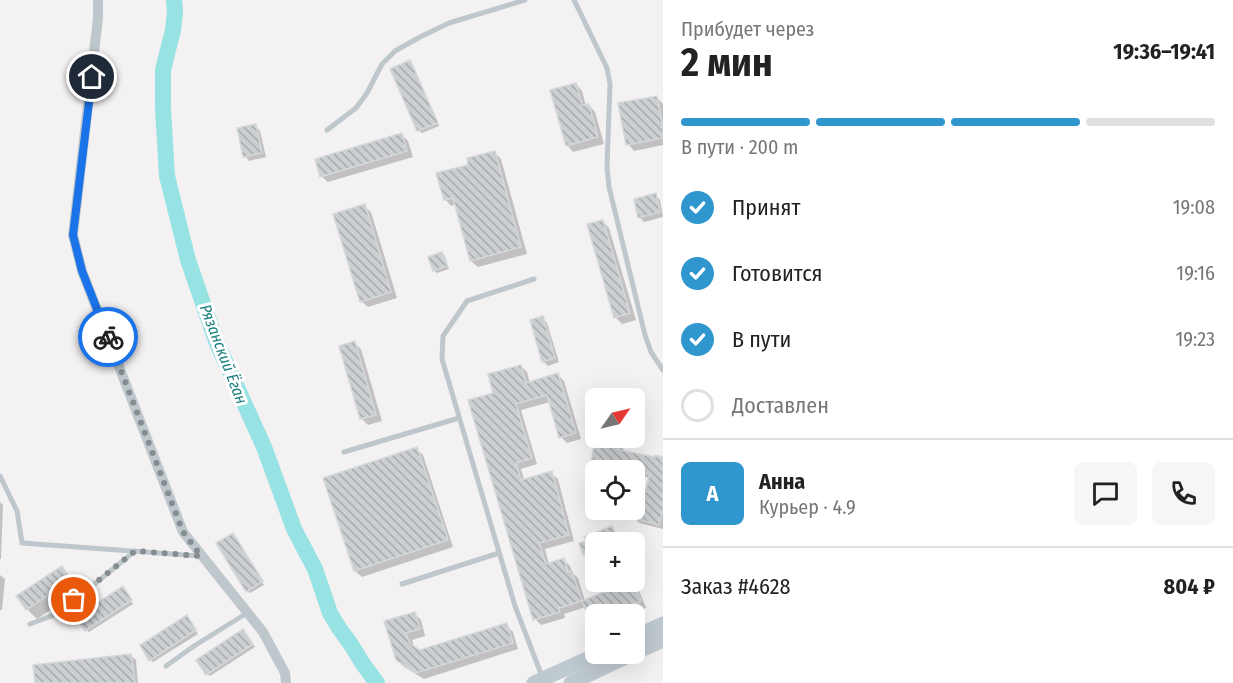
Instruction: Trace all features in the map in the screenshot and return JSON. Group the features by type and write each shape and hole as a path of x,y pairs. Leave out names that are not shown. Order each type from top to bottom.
{"main road":[{"path":"645,632 663,624"},
{"path":"645,648 663,640"},
{"path":"541,682 585,660"},
{"path":"570,683 610,664"}],"street":[{"path":"98,0 98,18 73,235 82,271 183,532 263,632 285,673 286,683"}],"lane":[{"path":"327,130 356,108 367,93 382,64 395,51 449,23 525,0"},
{"path":"574,0 607,68 610,84 607,167 609,187 645,335 651,352 663,370"},
{"path":"534,279 467,301 443,336 442,359 515,606 541,682"},
{"path":"345,452 459,418"},
{"path":"0,476 17,511 22,543 201,556"},
{"path":"30,624 59,612 135,551"},
{"path":"402,584 499,553"},
{"path":"166,666 248,613"}],"building":[{"path":"410,60 438,123 417,131 390,69"},
{"path":"576,83 582,105 589,104 598,137 566,146 550,90"},
{"path":"657,96 663,138 626,145 618,103"},
{"path":"256,124 262,153 243,157 237,128"},
{"path":"402,133 407,151 320,177 315,159"},
{"path":"495,151 521,247 470,261 453,198 444,200 436,173 468,165 467,158"},
{"path":"656,193 660,212 638,218 634,199"},
{"path":"365,204 391,292 360,302 333,214"},
{"path":"603,220 630,313 614,318 587,224"},
{"path":"442,252 447,266 433,271 428,257"},
{"path":"543,316 555,358 542,362 530,320"},
{"path":"355,341 376,415 360,419 339,346"},
{"path":"521,365 526,383 558,373 576,433 559,438 547,395 516,404 532,458 516,463 521,480 552,471 569,535 539,543 546,564 564,558 568,572 572,571 582,601 559,608 560,612 533,620 468,400 493,393 488,374"},
{"path":"417,447 448,540 354,571 323,478"},
{"path":"593,448 618,448 618,450 663,457 663,509 659,525 642,520 645,520 645,492 650,474 645,473 645,460 591,460"},
{"path":"612,526 614,532 597,532"},
{"path":"233,533 263,581 246,592 216,543"},
{"path":"585,541 585,554 583,555 579,543"},
{"path":"62,566 71,580 26,610 16,596"},
{"path":"123,586 132,600 85,631 76,617"},
{"path":"604,592 637,592 641,601 634,604 585,604 585,609 582,601"},
{"path":"415,612 420,629 406,633 410,644 420,650 507,623 513,643 416,673 396,660 384,621"},
{"path":"187,615 196,630 149,661 140,645"},
{"path":"243,629 253,644 206,675 196,660"},
{"path":"131,654 135,683 35,683 33,665"}],"waterway":[{"name":"Рязанский Ёган","path":"174,0 173,30 163,70 163,109 167,176 188,260 216,341 264,447 294,529 315,569 330,613 377,683"}],"way so far":[{"path":"74,600 135,551 201,556 183,532 108,337"}],"route":[{"path":"92,77 73,235 82,271 108,337"}]}
